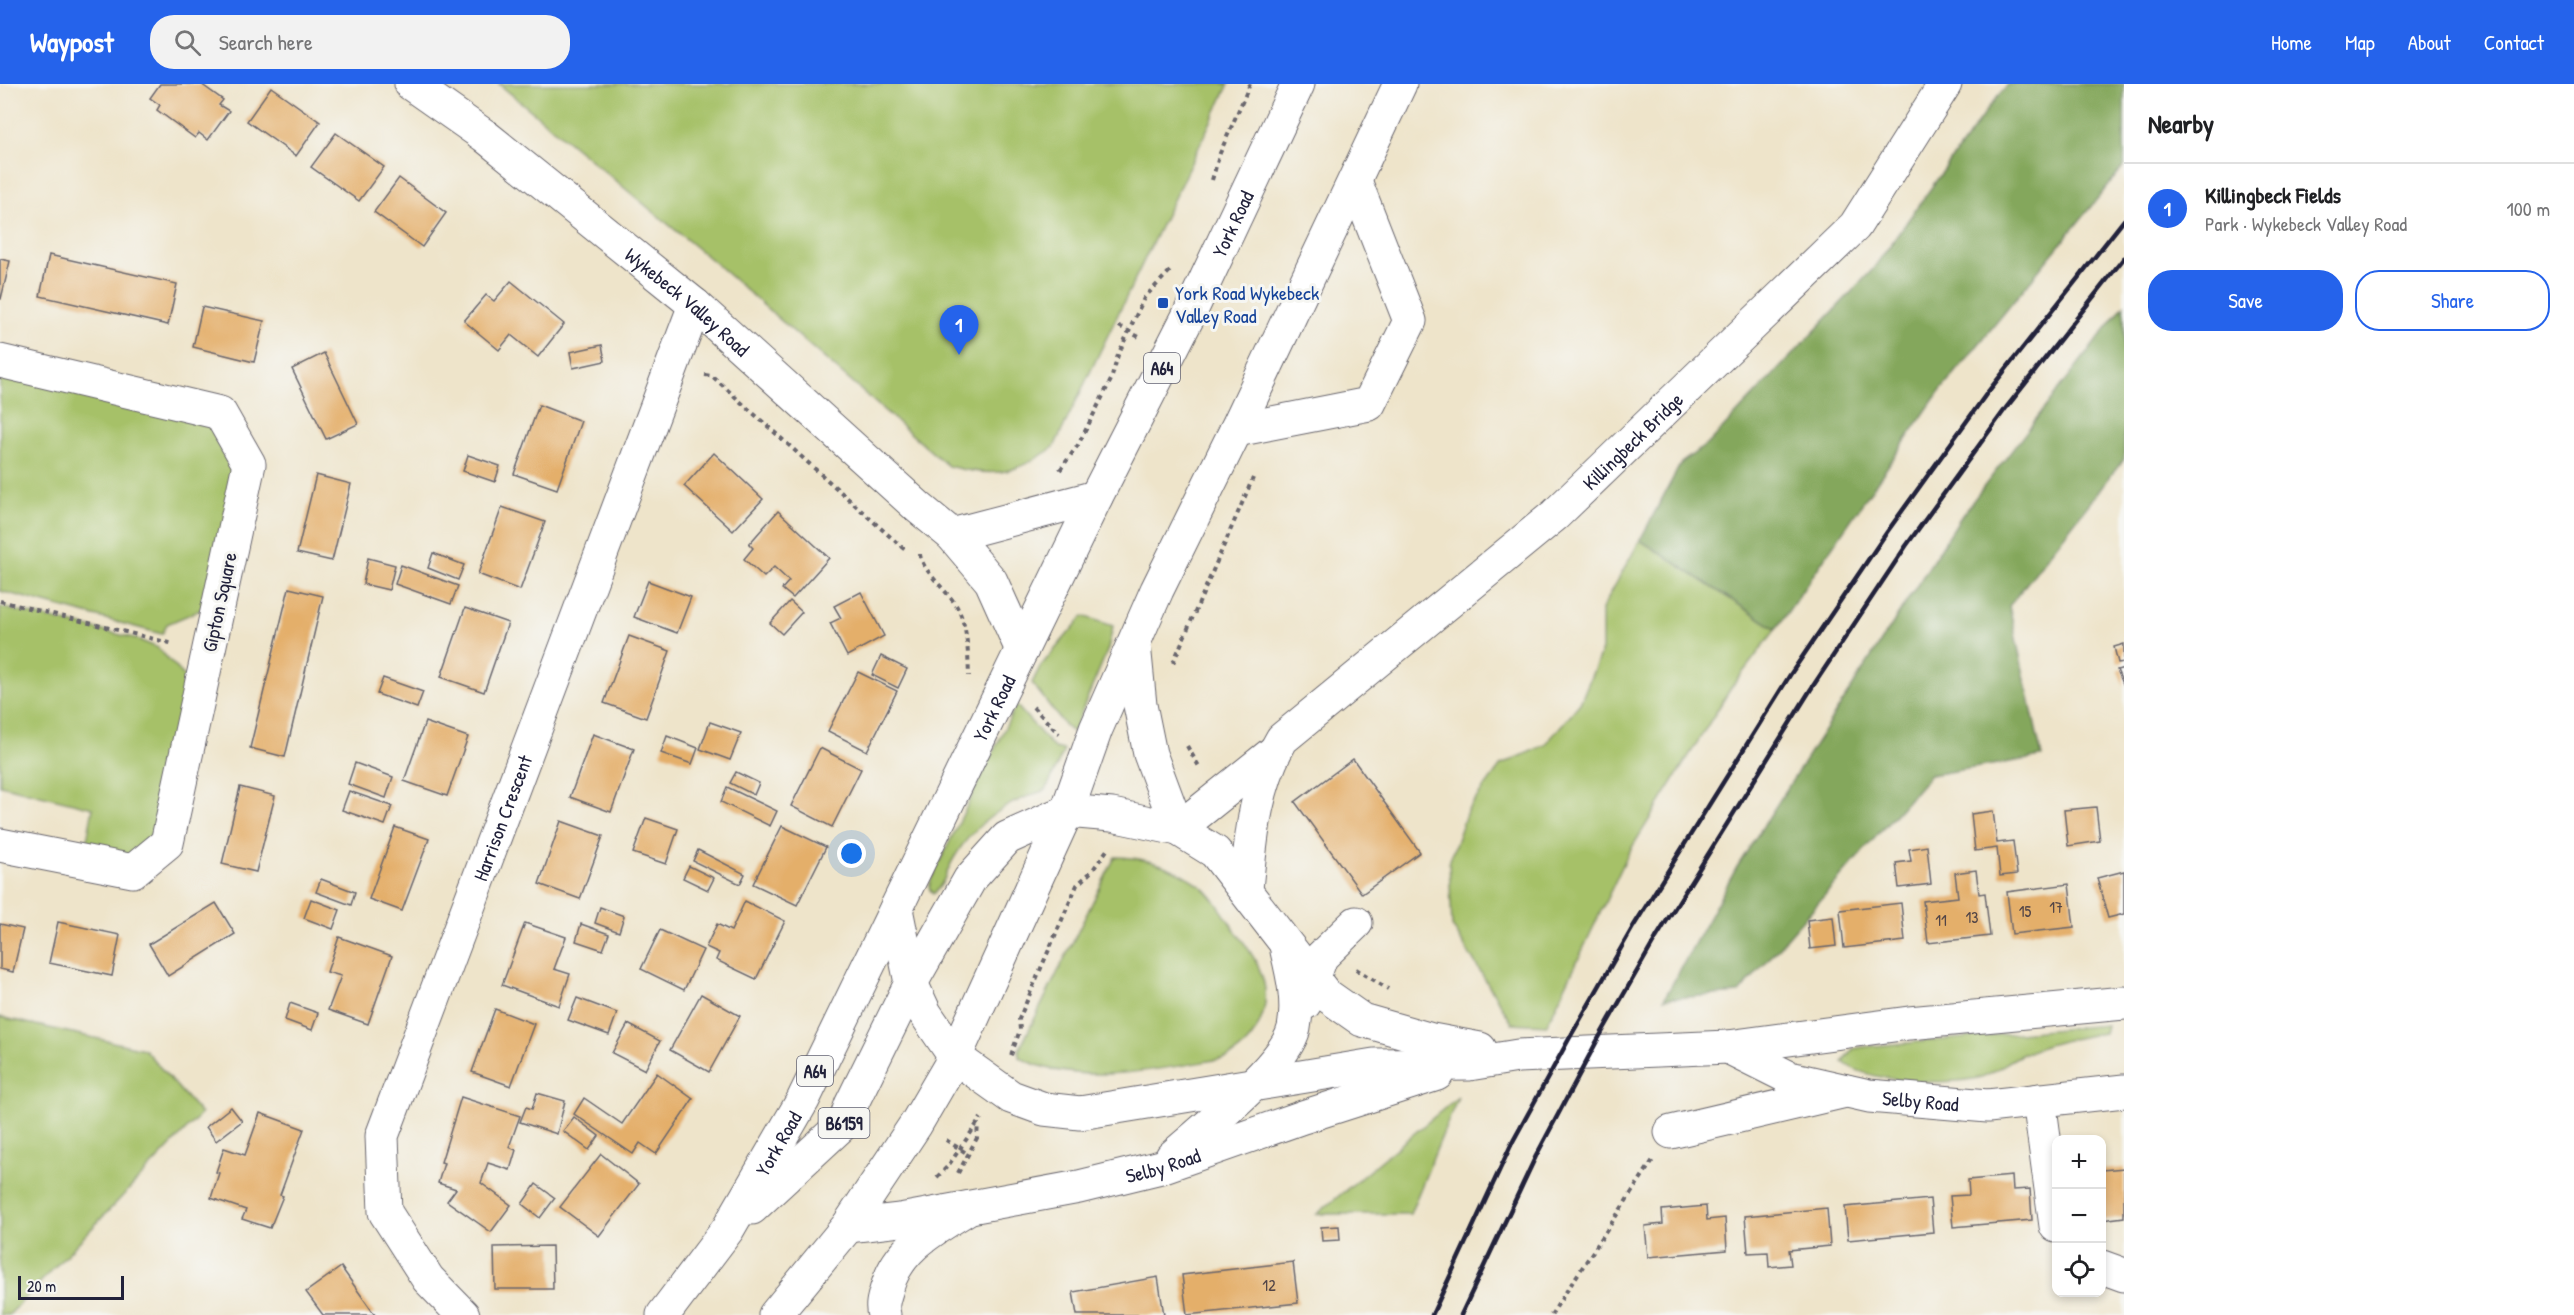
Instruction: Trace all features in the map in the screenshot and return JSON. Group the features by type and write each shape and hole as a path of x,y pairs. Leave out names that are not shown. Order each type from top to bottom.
{"main road":[{"name":"Wykebeck Valley Road","path":"411,84 485,136 694,305 946,530 991,581 1022,650"},
{"name":"York Road","path":"663,1315 728,1229 803,1100 1096,497 1189,315 1298,84"},
{"path":"775,1315 848,1226 916,1124 955,1057 1067,812 1088,749 1134,642 1400,84"},
{"name":"Killingbeck Bridge","path":"1246,889 1253,818 1274,752 1282,740 1555,515 1855,226 1945,84"},
{"path":"1236,430 1369,404 1410,321 1355,181"},
{"name":"Harrison Crescent","path":"463,1315 428,1279 385,1212 382,1136 694,305"},
{"name":"Gipton Square","path":"0,361 220,413 249,464 167,843 133,871 0,845"},
{"path":"946,530 1096,497"},
{"path":"1134,642 1140,705 1150,754 1178,829"},
{"name":"Killingbeck Bridge","path":"1178,829 1274,752"},
{"name":"Selby Road","path":"1067,812 1112,815 1178,829 1215,852 1246,889 1313,981 1325,994 1362,1020 1432,1040 1518,1056"},
{"name":"B6159","path":"728,1229 845,1122 850,1105 911,983 970,879 1007,838 1067,812"},
{"path":"897,909 911,983 925,1013 955,1057"},
{"path":"1161,1167 1278,1059 1294,1029 1321,957 1356,923"},
{"path":"1286,946 1296,990 1294,1029"},
{"name":"Selby Road","path":"955,1057 1011,1097 1044,1109 1080,1113 1374,1065 1468,1064 1518,1056 1728,1047 1909,1023 2124,1003"},
{"name":"Selby Road","path":"1728,1047 1790,1078 1869,1096 1988,1106 2124,1091"},
{"name":"Selby Road","path":"848,1226 968,1208 1079,1187 1161,1167 1303,1117 1468,1064"},
{"path":"1671,1132 1846,1091"},
{"path":"2039,1100 2052,1196"},
{"path":"884,1315 882,1307 890,1278 904,1254 923,1236 968,1208"},
{"path":"2106,1268 2124,1275"}],"path":[{"path":"1210,186 1220,153 1250,84"},
{"path":"1059,471 1078,445 1111,380 1144,298 1170,270"},
{"path":"1119,326 1140,337"},
{"path":"693,377 712,376 905,550"},
{"path":"1170,670 1201,594 1253,482"},
{"path":"946,530 920,549 919,557 958,608 966,639 969,677 967,685"},
{"path":"0,601 172,645 212,635"},
{"path":"969,677 1029,703 1061,736 1088,749"},
{"path":"1183,740 1199,767"},
{"path":"1020,1030 1019,1019 1077,885 1092,871"},
{"path":"1329,949 1354,968 1390,990"},
{"path":"1551,1315 1671,1132"}],"green space":[{"path":"499,84 1229,84 1054,447 1015,468 991,473 948,466 715,263"},
{"path":"2008,84 2124,84 2124,166 1934,399 1776,629 1640,540 1681,463 1710,442 1873,269"},
{"path":"2124,305 2124,459 2009,606 2042,757 1930,775 1739,993 1664,999 1737,867 1962,515"},
{"path":"0,361 220,413 249,464 219,602 167,624 162,634 0,591"},
{"path":"1640,540 1776,629 1731,688 1629,852 1547,1025 1512,1023 1452,926 1449,863 1467,811 1501,765 1545,745 1580,703 1602,650 1602,609"},
{"path":"0,607 134,638 158,648 200,693 167,843 133,871 83,861 93,808 0,785"},
{"path":"1083,616 1113,626 1108,649 1073,732 1065,726 1032,683 1040,667"},
{"path":"1016,705 1054,748 1064,750 1046,790 1005,807 971,834 952,862 940,887 933,894 929,888 931,880"},
{"path":"1115,857 1150,861 1182,874 1201,886 1218,905 1255,960 1264,983 1265,995 1260,1022 1243,1047 1227,1058 1149,1071 1094,1074 1042,1067 1019,1057 1019,1050"},
{"path":"0,1017 144,1049 201,1114 9,1315 0,1315"},
{"path":"2106,1025 2104,1033 2050,1044 2019,1056 1983,1076 1964,1080 1928,1082 1888,1078 1854,1069 1843,1062 1853,1049 1863,1047"},
{"path":"1458,1097 1410,1214 1317,1214"}],"building":[{"path":"160,84 201,84 223,100 219,105 229,111 208,140 199,133 195,138 157,110 160,105 150,98"},
{"path":"271,87 320,122 296,156 247,121"},
{"path":"336,133 384,167 359,201 311,167"},
{"path":"399,178 446,213 422,247 374,212"},
{"path":"49,255 177,284 168,325 40,296"},
{"path":"0,259 10,261 1,299 0,299"},
{"path":"511,281 564,324 538,357 511,335 499,350 464,321 486,295 494,301"},
{"path":"202,307 264,321 254,362 193,347"},
{"path":"602,345 605,361 573,368 570,352"},
{"path":"324,353 358,424 326,439 292,369"},
{"path":"539,405 581,421 557,489 514,474"},
{"path":"714,453 763,499 733,531 684,486"},
{"path":"468,455 500,466 495,482 463,471"},
{"path":"316,475 351,484 332,561 297,553"},
{"path":"502,507 545,522 520,590 478,574"},
{"path":"778,511 829,558 793,598 782,589 789,581 774,567 764,577 744,559 753,548 749,544"},
{"path":"433,553 464,565 458,580 428,568"},
{"path":"368,558 395,565 389,590 363,584"},
{"path":"401,565 458,586 451,604 395,584"},
{"path":"648,581 691,597 677,633 634,617"},
{"path":"289,588 323,596 285,757 250,748"},
{"path":"861,592 884,636 847,656 830,623 841,618 834,606"},
{"path":"790,601 802,612 782,634 770,623"},
{"path":"465,608 508,623 484,692 441,677"},
{"path":"629,636 670,651 646,718 604,703"},
{"path":"2124,644 2124,662 2118,663 2114,647"},
{"path":"881,656 907,669 898,688 872,675"},
{"path":"2124,668 2124,686 2117,670"},
{"path":"858,672 897,691 867,751 828,731"},
{"path":"383,678 423,692 417,708 377,694"},
{"path":"425,722 468,737 447,796 404,781"},
{"path":"710,722 741,733 730,760 700,749"},
{"path":"593,734 634,749 611,812 570,797"},
{"path":"667,736 698,748 692,764 661,753"},
{"path":"820,748 861,769 832,827 791,806"},
{"path":"1353,759 1420,852 1362,894 1295,802"},
{"path":"355,763 393,777 386,798 348,784"},
{"path":"736,772 759,783 754,795 730,783"},
{"path":"240,787 275,796 256,872 222,864"},
{"path":"727,787 777,811 770,826 721,802"},
{"path":"349,791 392,806 385,825 342,810"},
{"path":"2096,807 2100,841 2068,846 2064,810"},
{"path":"1993,811 1997,843 2013,841 2017,874 2000,876 1997,848 1975,851 1971,814"},
{"path":"646,818 678,829 666,864 633,853"},
{"path":"561,821 603,836 580,899 539,884"},
{"path":"782,826 826,847 797,905 753,884"},
{"path":"395,827 429,839 402,911 369,899"},
{"path":"1927,846 1931,884 1899,888 1896,863 1911,861 1909,849"},
{"path":"698,850 745,874 740,884 693,861"},
{"path":"689,866 714,878 708,890 683,878"},
{"path":"1976,870 1979,894 1985,893 1990,936 1928,943 1923,901 1958,897 1955,873"},
{"path":"2124,871 2124,914 2108,918 2097,878"},
{"path":"321,879 355,892 351,905 316,892"},
{"path":"2069,884 2074,927 2012,934 2007,892"},
{"path":"311,899 340,910 333,929 304,918"},
{"path":"745,901 785,921 756,979 716,960 719,953 706,947 717,924 731,931"},
{"path":"216,903 235,934 168,976 149,944"},
{"path":"1901,903 1905,941 1844,948 1840,910"},
{"path":"600,907 624,916 619,932 595,923"},
{"path":"1833,917 1836,946 1810,949 1807,920"},
{"path":"58,922 120,935 112,976 49,963"},
{"path":"525,923 566,937 554,969 570,974 559,1006 502,985"},
{"path":"0,924 23,929 13,972 0,969"},
{"path":"581,924 609,934 603,950 576,941"},
{"path":"660,930 703,950 684,990 641,969"},
{"path":"339,937 392,956 368,1024 328,1010 341,976 327,972"},
{"path":"701,994 740,1016 709,1072 670,1050"},
{"path":"577,998 617,1013 609,1035 568,1020"},
{"path":"290,1003 318,1013 312,1030 285,1020"},
{"path":"495,1009 534,1024 511,1086 472,1072"},
{"path":"628,1024 660,1041 645,1070 612,1053"},
{"path":"657,1073 693,1099 656,1154 640,1143 633,1154 574,1114 584,1098 622,1124"},
{"path":"537,1093 565,1101 557,1134 520,1122 526,1107 532,1109"},
{"path":"461,1097 520,1116 509,1147 516,1150 510,1170 488,1163 481,1183 511,1205 491,1232 447,1201 456,1189 438,1183 444,1163 441,1162"},
{"path":"231,1107 242,1121 216,1141 206,1127"},
{"path":"260,1113 304,1129 280,1195 283,1196 270,1228 242,1219 246,1210 211,1198 224,1148 245,1155"},
{"path":"574,1117 599,1136 589,1150 563,1131"},
{"path":"601,1154 639,1184 599,1236 560,1207"},
{"path":"2124,1168 2124,1217 2106,1219 2106,1170"},
{"path":"2012,1176 2013,1190 2030,1189 2032,1220 1953,1227 1950,1196 1969,1195 1968,1180"},
{"path":"536,1184 555,1198 540,1218 522,1204"},
{"path":"1930,1199 1933,1232 1848,1240 1845,1207"},
{"path":"1706,1206 1707,1220 1725,1218 1727,1250 1648,1257 1645,1226 1663,1224 1662,1210"},
{"path":"1827,1208 1830,1246 1789,1250 1791,1265 1769,1267 1768,1252 1748,1253 1745,1216"},
{"path":"1339,1226 1340,1240 1322,1241 1321,1227"},
{"path":"552,1246 553,1289 495,1289 494,1247"},
{"path":"1293,1262 1298,1303 1187,1315 1182,1275"},
{"path":"341,1267 375,1315 323,1315 306,1292"},
{"path":"1158,1277 1164,1315 1077,1315 1073,1292"}],"railway":[{"path":"1432,1315 1512,1143 1569,1039 1633,927 1790,675 1887,532 1987,393 2124,220"},
{"path":"1461,1315 1536,1156 1597,1041 1656,938 1811,689 1906,546 2006,408 2124,258"}],"place":[{"name":"York Road Wykebeck Valley Road","path":"1163,303"},
{"name":"Killingbeck Fields","path":"959,355"}]}
